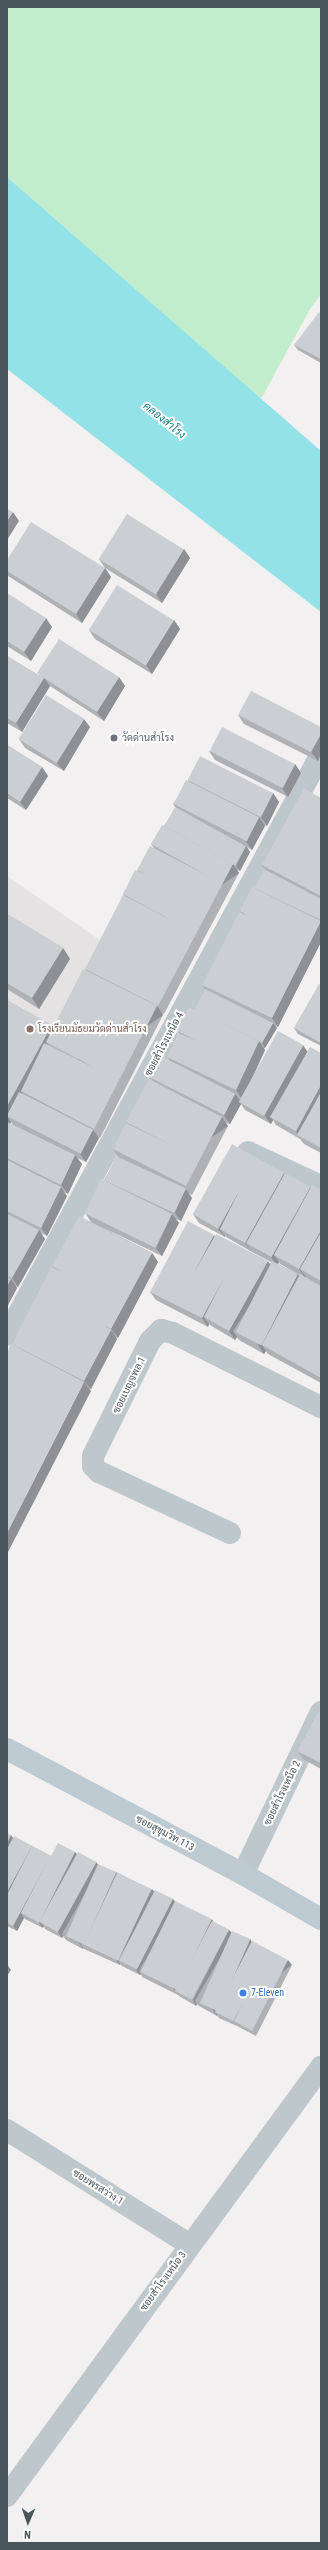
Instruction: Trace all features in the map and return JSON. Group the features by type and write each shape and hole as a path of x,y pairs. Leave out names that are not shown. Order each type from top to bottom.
{"main road":[{"name":"ซอยสุขุมวิท 113","path":"7,1749 243,1874 321,1919"}],"street":[{"name":"ซอยสำโรงเหนือ 4","path":"7,1334 321,754"},
{"path":"248,1152 321,1186"},
{"name":"ซอยเบญจพล 1","path":"230,1532 99,1472 93,1466 93,1456 150,1341 160,1330 173,1333 321,1407"},
{"name":"ซอยสำโรงเหนือ 2","path":"243,1874 321,1712"},
{"name":"ซอยสำโรงเหนือ 3","path":"8,2492 189,2244 321,2067"},
{"name":"ซอยพรสว่าง 1","path":"7,2130 189,2244"}],"shaded area":[{"name":"โรงเรียนมัธยมวัดด่านสำโรง","path":"7,876 100,940 7,1117"}],"green space":[{"path":"7,7 321,7 321,294 310,309 261,399 7,177"}],"water":[{"name":"คลองสำโรง","path":"7,177 321,451 321,612 7,369"}],"building":[{"path":"319,312 321,314 321,359 294,345"},
{"path":"7,509 13,512 7,521"},
{"path":"127,514 184,550 156,594 99,559"},
{"path":"31,522 105,568 76,614 7,571 7,560"},
{"path":"117,585 174,621 146,665 89,630"},
{"path":"7,593 46,618 24,652 7,641"},
{"path":"59,639 119,677 97,712 44,678 16,723 7,718 7,656 40,676 37,673"},
{"path":"251,691 321,727 321,734 311,752 238,715"},
{"path":"46,695 84,719 57,763 18,739"},
{"path":"222,727 295,764 283,788 210,751"},
{"path":"7,745 42,767 20,802 7,793"},
{"path":"200,756 273,793 261,817 188,780"},
{"path":"186,780 259,817 247,841 174,804"},
{"path":"304,788 321,798 321,896 262,865"},
{"path":"175,807 246,846 235,866 164,826"},
{"path":"162,825 233,864 158,1006 85,969 123,895 173,921 123,894 135,870 146,875 137,870 150,846 206,875 151,844"},
{"path":"264,869 321,899 321,920 254,888"},
{"path":"252,887 321,921 272,1018 202,985 239,912 248,916 240,911"},
{"path":"7,914 63,948 32,998 7,983"},
{"path":"83,969 157,1006 94,1129 21,1091 44,1043 93,1067 46,1042"},
{"path":"319,984 321,985 321,1043 294,1028"},
{"path":"205,989 273,1023 262,1043 194,1010"},
{"path":"7,1000 52,1025 7,1106"},
{"path":"189,1007 259,1041 236,1090 167,1057 178,1033 198,1041 177,1031"},
{"path":"278,1031 303,1045 264,1116 239,1102"},
{"path":"310,1047 321,1053 321,1085 296,1131 270,1117"},
{"path":"161,1056 235,1094 224,1115 150,1077"},
{"path":"149,1079 222,1117 186,1186 113,1149 126,1123 173,1146 126,1122"},
{"path":"19,1092 93,1130 81,1154 7,1116"},
{"path":"321,1092 321,1148 297,1135"},
{"path":"7,1122 75,1155 61,1185 7,1158"},
{"path":"232,1144 284,1173 245,1243 220,1229 243,1184 218,1229 193,1214"},
{"path":"116,1156 186,1189 174,1213 105,1180"},
{"path":"7,1160 61,1187 41,1228 7,1211"},
{"path":"285,1173 310,1187 272,1257 246,1243"},
{"path":"101,1179 172,1214 155,1248 84,1213"},
{"path":"312,1185 321,1190 321,1230 299,1269 274,1255"},
{"path":"7,1214 39,1230 12,1278 7,1276"},
{"path":"79,1216 152,1253 111,1329 103,1325 111,1330 84,1381 12,1344 51,1267 63,1272 52,1266"},
{"path":"188,1221 214,1235 192,1276 216,1234 268,1261 229,1331 204,1317 225,1276 202,1318 150,1292"},
{"path":"321,1232 321,1281 300,1269"},
{"path":"272,1261 298,1274 262,1345 236,1332"},
{"path":"300,1274 321,1286 321,1378 262,1345"},
{"path":"7,1277 11,1279 7,1286"},
{"path":"11,1344 84,1382 7,1533 7,1353"},
{"path":"321,1706 321,1763 297,1751"},
{"path":"7,1833 11,1835 7,1843"},
{"path":"14,1836 32,1846 7,1892 7,1849"},
{"path":"58,1843 75,1852 39,1923 21,1913 49,1859 13,1926 7,1923 7,1895 32,1846 51,1856"},
{"path":"78,1852 96,1862 58,1932 39,1922"},
{"path":"98,1864 116,1872 84,1944 66,1936"},
{"path":"117,1873 151,1889 118,1961 84,1945"},
{"path":"155,1890 173,1899 137,1969 119,1960"},
{"path":"175,1901 212,1919 177,1990 140,1972"},
{"path":"212,1921 229,1930 192,2000 175,1991"},
{"path":"232,1931 250,1939 218,2011 200,2003"},
{"path":"252,1941 288,1960 252,2031 234,2021 243,2003 233,2021 215,2012"}],"place":[{"name":"วัดด่านสำโรง","path":"114,738"},
{"name":"โรงเรียนมัธยมวัดด่านสำโรง","path":"30,1029"},
{"name":"7-Eleven","path":"243,1993"}]}
